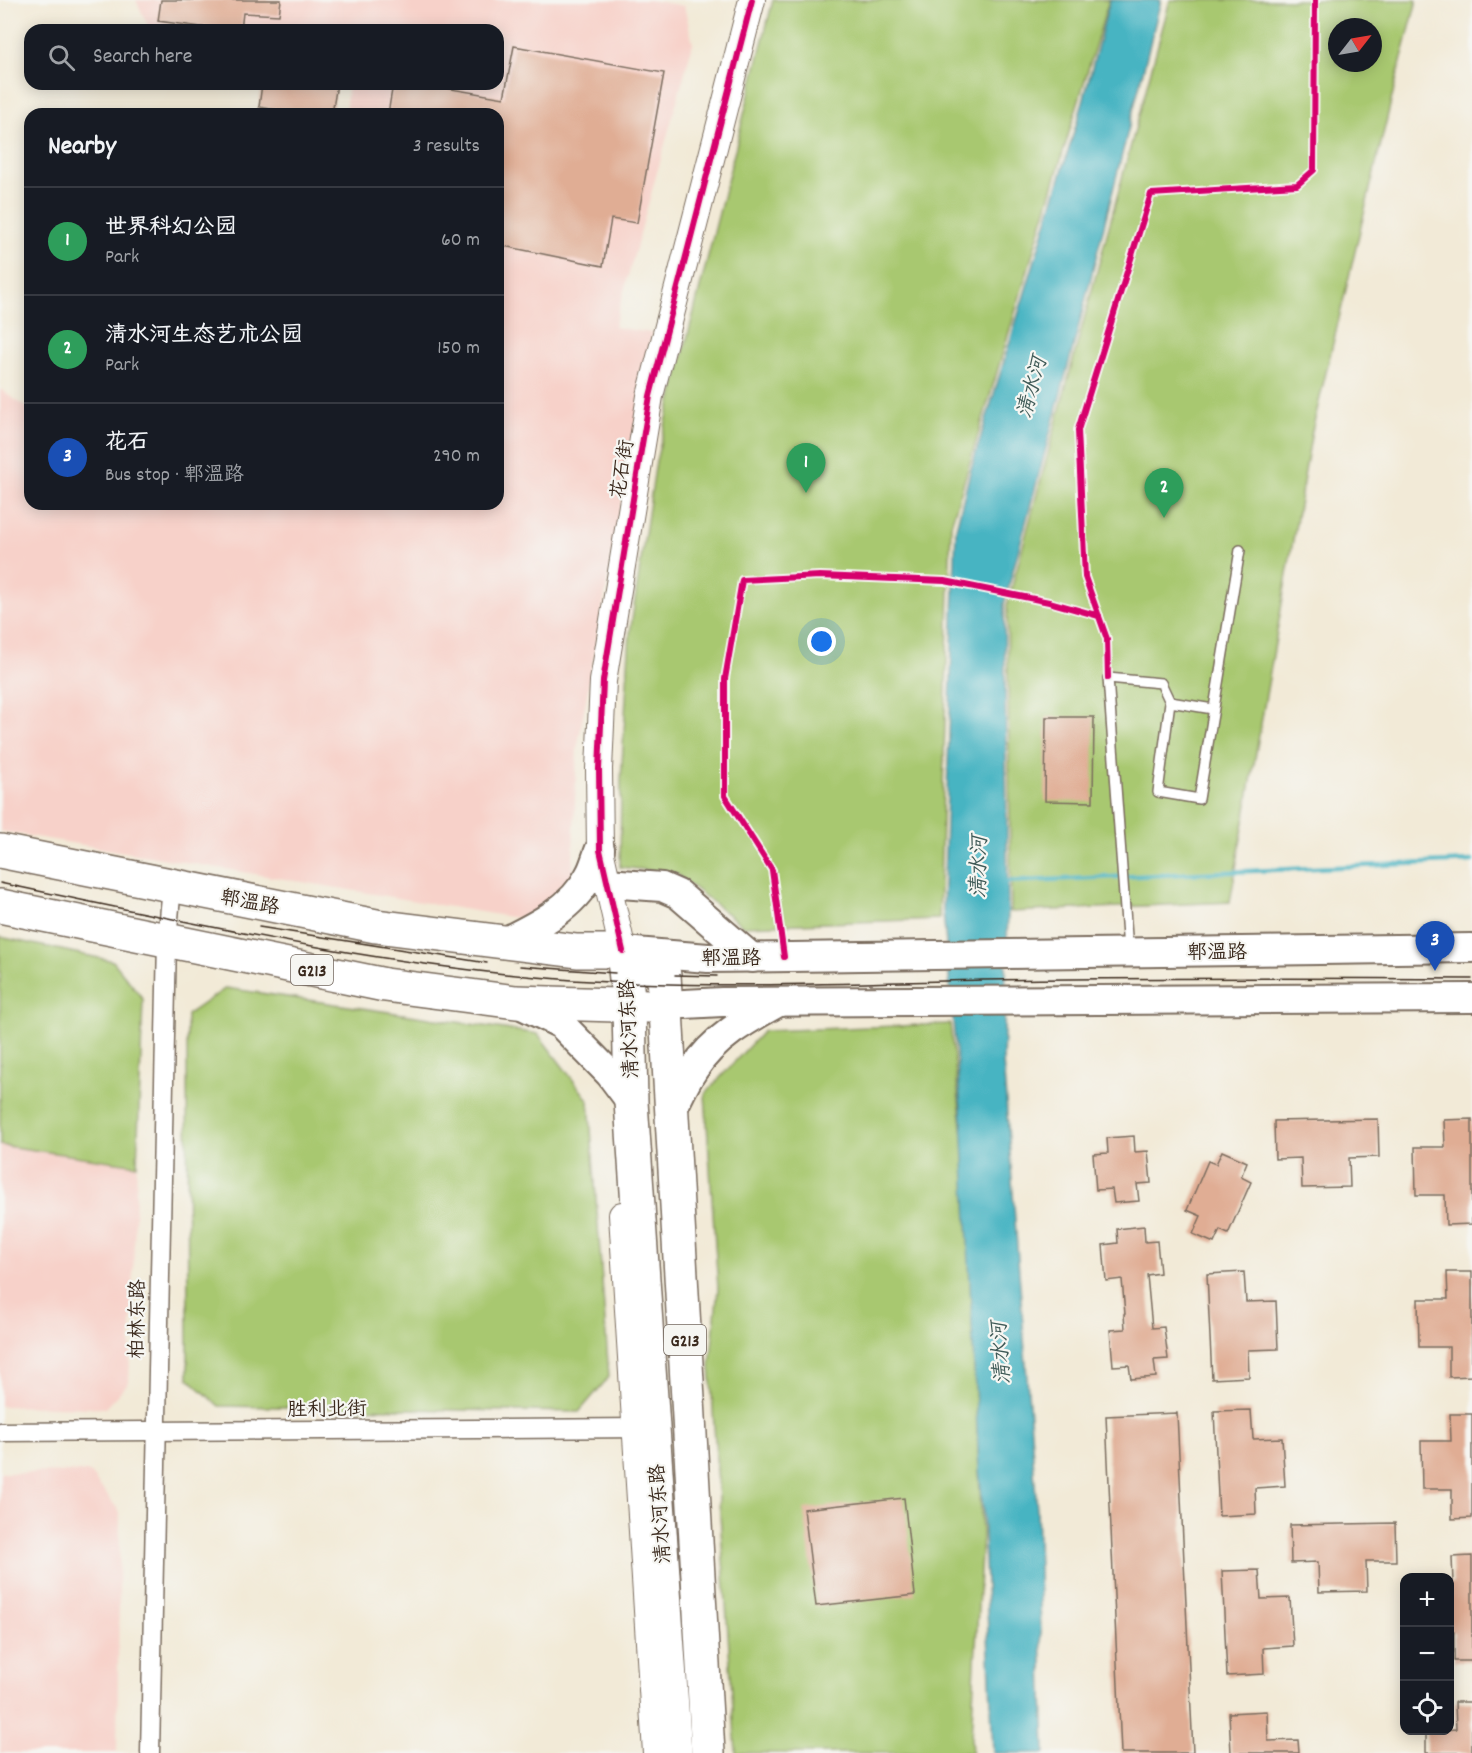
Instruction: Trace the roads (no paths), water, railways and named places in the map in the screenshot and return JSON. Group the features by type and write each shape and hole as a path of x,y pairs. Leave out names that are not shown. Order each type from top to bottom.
{"highway":[{"name":"郫温路","path":"0,851 376,926 578,951 623,951"},
{"name":"G213","path":"0,906 385,985 516,1002 629,1006"},
{"name":"清水河东路","path":"623,951 664,975 708,1753"},
{"name":"清水河东路","path":"623,951 629,1006 645,1428 675,1753"},
{"path":"629,1006 666,1005"}],"main road":[{"path":"504,942 546,921 575,896 589,877 600,849"},
{"path":"608,882 662,887 678,894 752,958"},
{"name":"郫温路","path":"623,951 708,958 752,958 1468,945"},
{"path":"666,1005 722,1002 1472,998"},
{"path":"516,1002 561,1024 610,1074 631,1102"},
{"path":"672,1110 694,1067 720,1039 741,1023 779,1002"}],"street":[{"name":"花石街","path":"623,951 600,849 599,770 603,681 650,396 752,0"},
{"name":"柏林东路","path":"150,1753 167,940 172,885"},
{"path":"1412,998 1472,1012"},
{"path":"610,1074 616,1111 645,1428 656,1753"},
{"name":"胜利北街","path":"0,1432 645,1428"}],"lane":[{"path":"1128,952 1108,678 1161,682 1170,702 1158,792 1199,799 1240,550"},
{"path":"1170,702 1213,709"}],"water":[{"name":"清水河","path":"1110,0 1161,0 1078,329 1004,604 1008,913 1003,1061 1037,1510 1045,1753 993,1753 983,1511 962,1120 943,911 956,528 970,472 1081,109"}],"waterway":[{"path":"1001,882 1472,861"}],"tram line":[{"path":"0,883 284,941 427,964 572,980 725,985 1104,979 1472,979"},
{"path":"259,927 487,963"},
{"path":"520,966 615,973"},
{"path":"675,975 717,976"}],"place":[{"name":"世界科幻公园","path":"806,493"},
{"name":"清水河生态艺术公园","path":"1164,518"},
{"name":"花石","path":"1435,971"}]}
